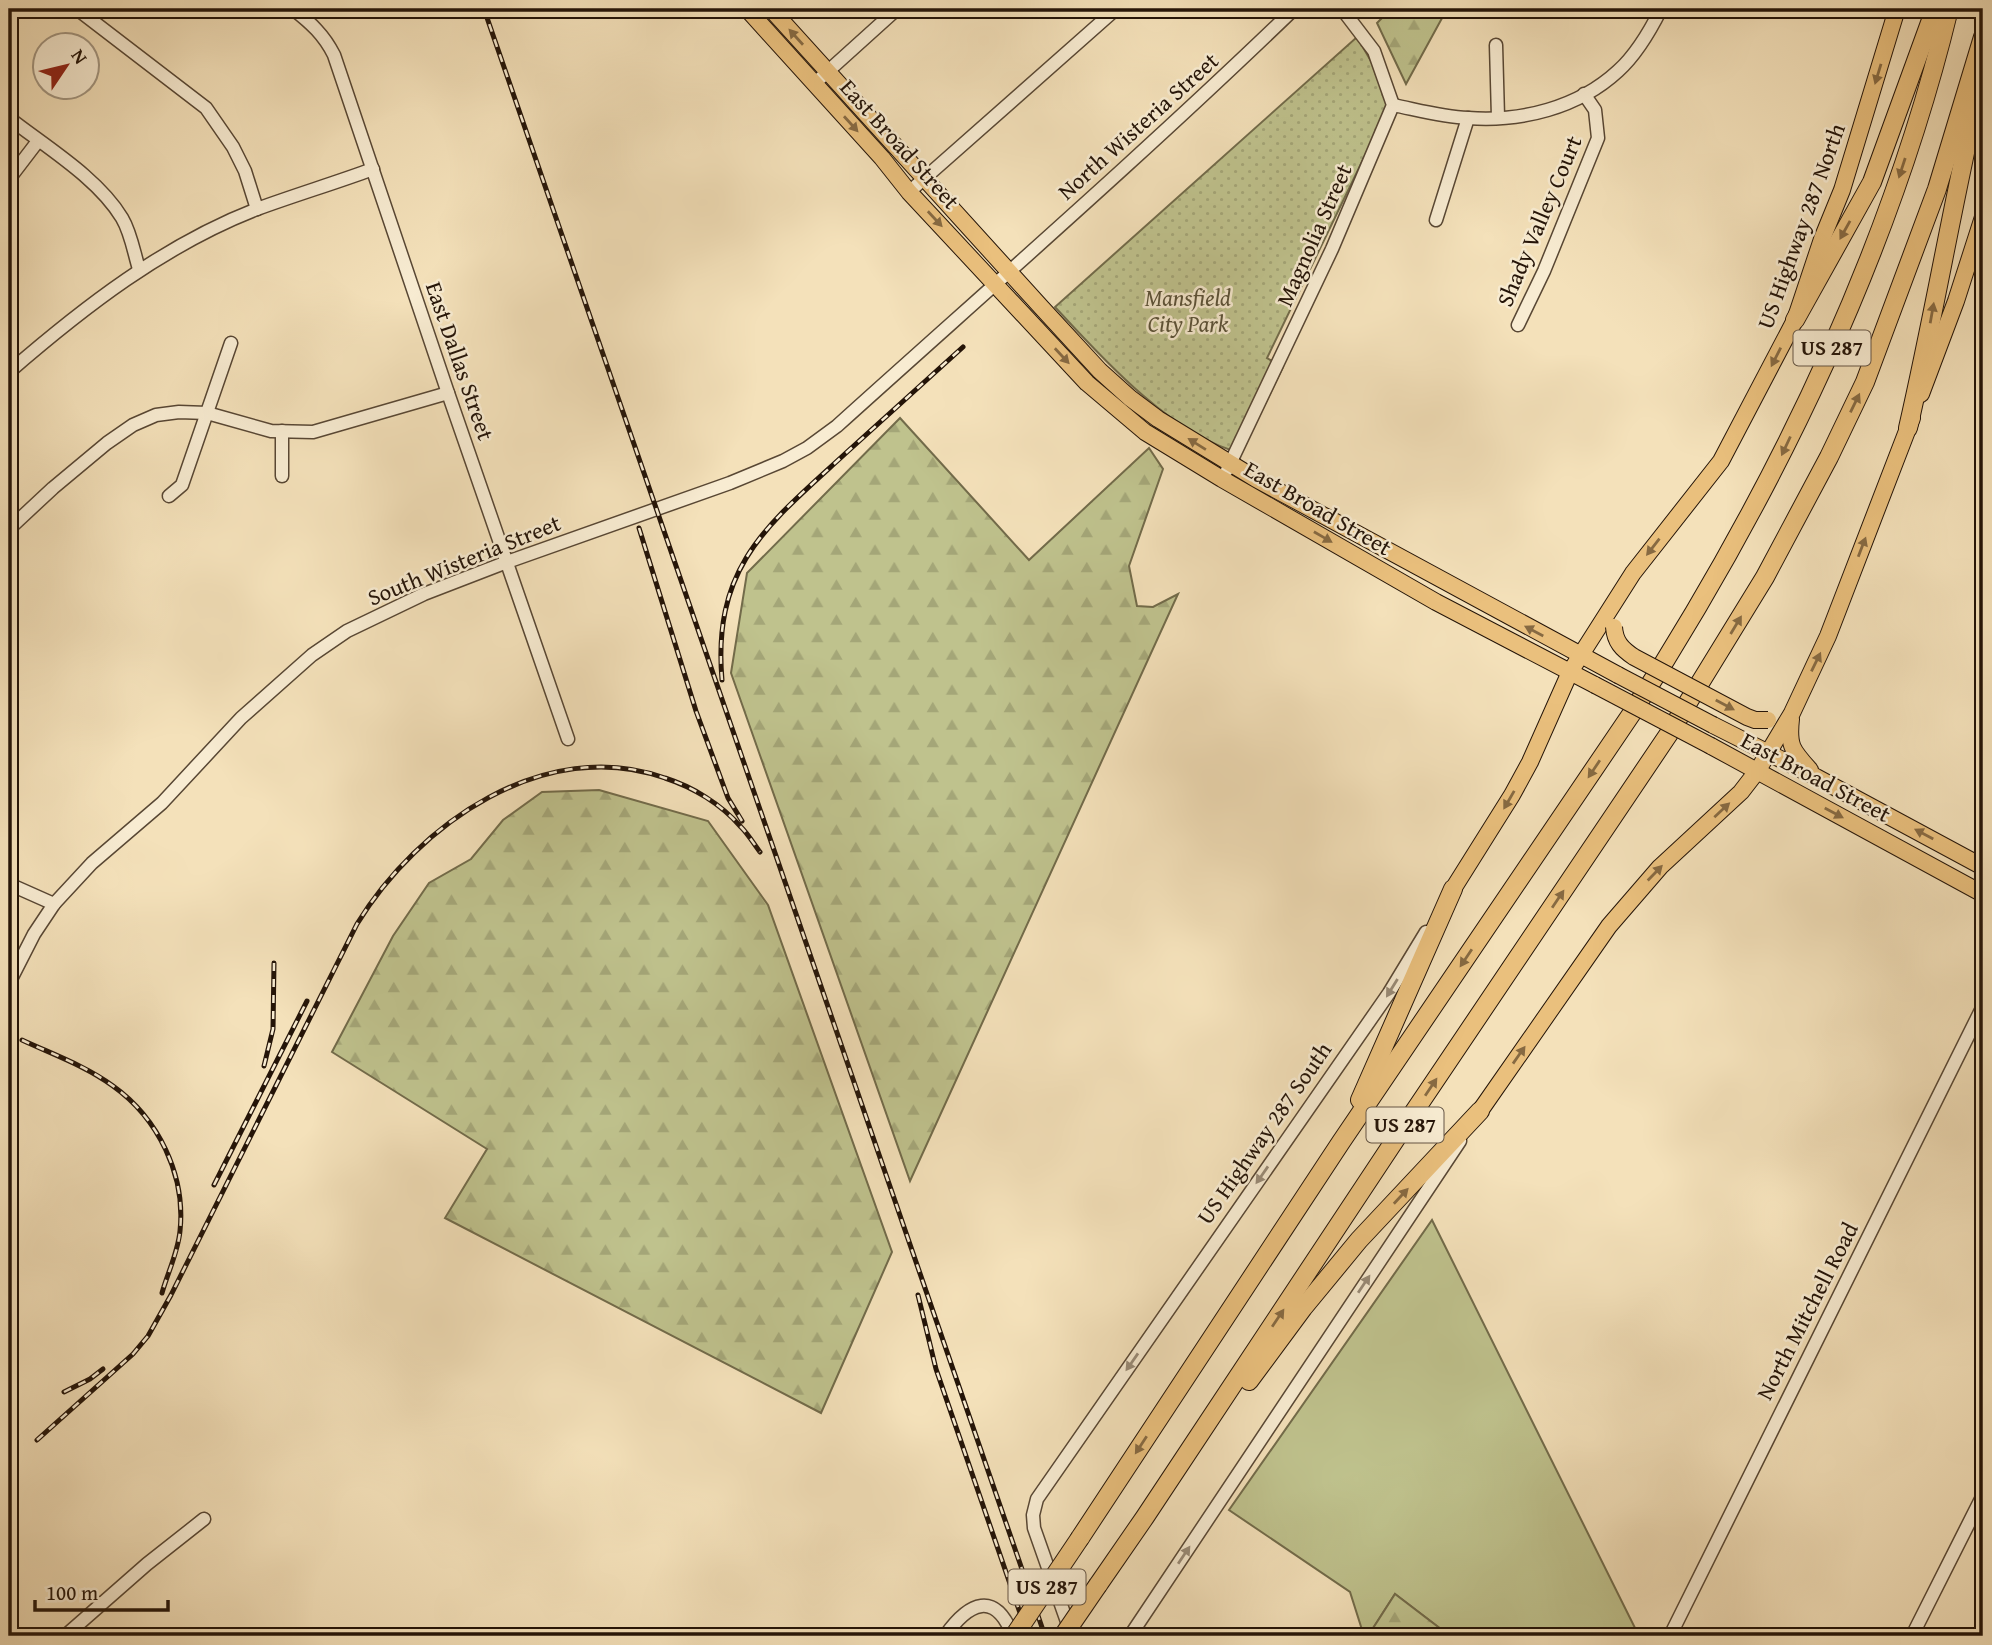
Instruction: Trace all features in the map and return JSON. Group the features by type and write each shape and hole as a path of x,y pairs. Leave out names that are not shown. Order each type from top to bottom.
{"highway":[{"path":"1795,320 1872,182 1935,9"},
{"name":"US 287","path":"1013,1636 1341,1142 1650,684 1773,473 1865,271 1914,131 1949,9"},
{"name":"US 287","path":"1063,1636 1668,735 1765,577 1829,457 1865,382 1937,189 1983,37"},
{"path":"1908,428 1948,226 1983,69"},
{"path":"1341,1142 1453,889"},
{"path":"1145,1517 1170,1493 1209,1435 1311,1298 1359,1240 1480,1111"}],"main road":[{"name":"East Broad Street","path":"747,9 821,77 923,179 1087,383 1146,432 1222,479 1436,602 1758,770 1983,894"},
{"name":"East Broad Street","path":"771,9 909,192 1100,371 1158,419 1308,509 1580,656 1816,777 1983,867"},
{"name":"US Highway 287 North","path":"1580,656 1625,585 1721,461 1795,320 1822,239 1842,190 1897,9"},
{"path":"1480,1111 1609,926 1660,867 1741,792 1758,770 1791,713 1828,636 1956,301 1983,217"},
{"path":"1087,383 1100,371"},
{"path":"1146,432 1158,419"},
{"path":"1300,524 1308,509"},
{"path":"1436,602 1446,583"},
{"path":"1625,585 1622,606 1614,626 1622,649 1747,717 1768,720 1791,713"},
{"path":"1524,649 1551,673 1556,702"},
{"name":"US Highway 287 South","path":"1453,889 1512,795 1580,656"},
{"path":"1791,713 1789,737 1792,748 1816,777"},
{"path":"1741,792 1774,787 1793,790"}],"street":[{"path":"77,9 206,108 233,147 245,171 257,209"},
{"name":"East Dallas Street","path":"293,9 326,39 334,55 568,739"},
{"path":"821,77 897,9"},
{"path":"909,192 1116,9"},
{"name":"North Wisteria Street","path":"1002,277 1216,84 1294,9"},
{"path":"1342,9 1374,51 1393,106 1468,118 1545,112 1584,94 1618,71 1650,31 1661,9"},
{"path":"1496,44 1498,117"},
{"name":"Shady Valley Court","path":"1518,325 1544,271 1598,138 1595,110 1584,94"},
{"name":"Magnolia Street","path":"1222,479 1337,237 1393,106"},
{"path":"9,118 91,182 109,200 124,221 139,270"},
{"path":"1436,219 1468,118"},
{"path":"9,179 38,141"},
{"path":"9,372 57,330 139,270 257,209 373,169"},
{"name":"South Wisteria Street","path":"9,984 34,934 54,904 92,863 162,803 241,718 312,655 347,631 393,608 507,562 730,483 807,448 837,426 1002,277"},
{"path":"169,496 182,485 231,343"},
{"path":"9,529 62,480 133,425 156,415 207,413 271,431 313,432 448,393"},
{"path":"282,431 282,476"},
{"path":"9,884 54,904"},
{"name":"US Highway 287 South","path":"1073,1636 1034,1528 1032,1515 1037,1499 1389,993 1453,889"},
{"name":"North Mitchell Road","path":"1670,1636 1983,1006"},
{"path":"1130,1636 1480,1111"},
{"path":"1912,1636 1983,1495"},
{"path":"65,1636 147,1564 204,1520"},
{"path":"945,1636 965,1614 977,1606 988,1605 998,1610 1007,1620 1013,1636"}],"green space":[{"path":"1391,9 1447,9 1406,84 1377,23"},
{"name":"Mansfield City Park","path":"1357,37 1379,75 1389,106 1267,358 1283,367 1241,453 1215,444 1164,413 1116,371 1055,307"},
{"path":"900,418 1029,560 1149,448 1163,469 1129,566 1137,606 1153,607 1178,594 910,1181 731,673 747,573"},
{"path":"599,790 708,821 768,905 892,1252 821,1413 445,1218 487,1149 332,1052 393,936 429,883 471,859 503,820 542,792"},
{"path":"1432,1220 1639,1636 1450,1636 1395,1594 1368,1636 1364,1636 1350,1592 1229,1510"},
{"path":"1395,1594 1450,1636 1368,1636"}],"railway":[{"path":"484,9 1045,1636"},
{"path":"722,680 721,640 726,605 737,576 752,549 794,501 963,347"},
{"path":"639,528 696,711 728,798 742,821"},
{"path":"37,1440 133,1354 148,1336 357,924 383,887 414,853 450,823 489,797 531,779 575,769 620,768 665,778 706,797 733,819 760,852"},
{"path":"264,1066 273,1029 274,963"},
{"path":"214,1185 307,1001"},
{"path":"22,1040 103,1079 129,1099 156,1131 173,1169 181,1210 177,1247 162,1293"},
{"path":"918,1295 936,1369 1028,1636"},
{"path":"64,1392 103,1369"}]}
